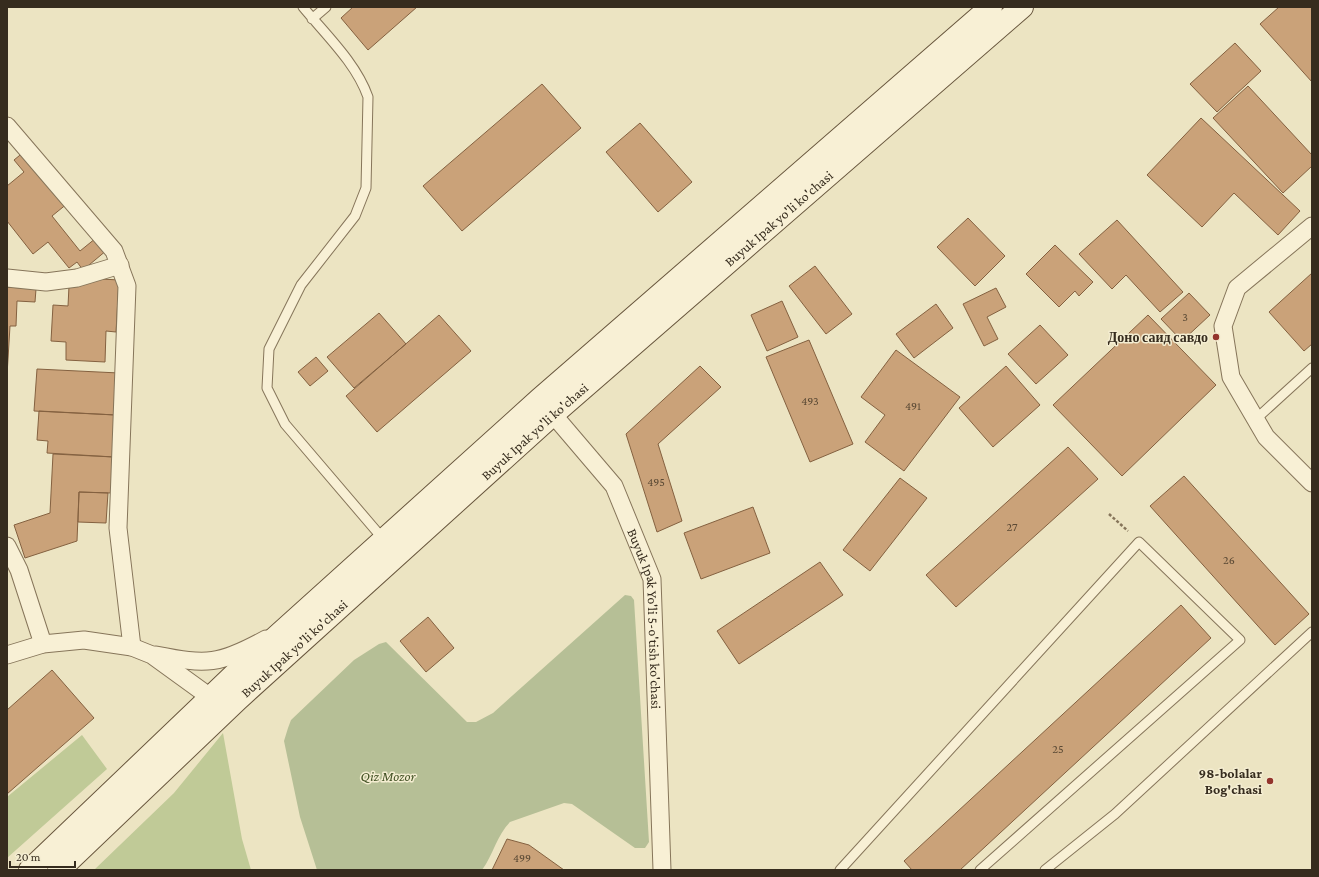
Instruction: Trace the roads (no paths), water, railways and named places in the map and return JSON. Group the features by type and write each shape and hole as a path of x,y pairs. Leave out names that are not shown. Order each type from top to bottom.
{"street":[{"name":"Buyuk Ipak yo'li ko'chasi","path":"30,870 218,703 991,7"},
{"name":"Buyuk Ipak yo'li ko'chasi","path":"59,870 218,703 285,628 384,540 546,407 1022,7"},
{"path":"7,126 114,251 127,286 118,528 132,647"},
{"path":"1312,226 1237,288 1223,326 1231,377 1266,437 1312,482"},
{"path":"7,278 46,282 77,278 120,265"},
{"name":"Buyuk Ipak Yo'li 5-o'tish ko'chasi","path":"546,407 614,486 652,579 662,870"},
{"path":"7,546 19,570 43,644"},
{"name":"Buyuk Ipak yo'li ko'chasi","path":"152,655 196,662 214,661 233,656 285,628"},
{"path":"7,655 43,644 84,640 132,647 152,655 218,703"}],"lane":[{"path":"303,7 353,69 363,84 368,97 366,188 355,216 301,285 269,349 267,388 285,424 384,540"},
{"path":"312,19 326,7"},
{"path":"1256,419 1312,368"},
{"path":"840,870 1139,542 1240,640 980,870"},
{"path":"1045,870 1115,814 1312,632"}],"place":[{"name":"Доно саид савдо","path":"1216,337"},
{"name":"98-bolalar Bog'chasi","path":"1270,781"}],"park label":[{"name":"Qiz Mozor","path":"388,776"}]}
